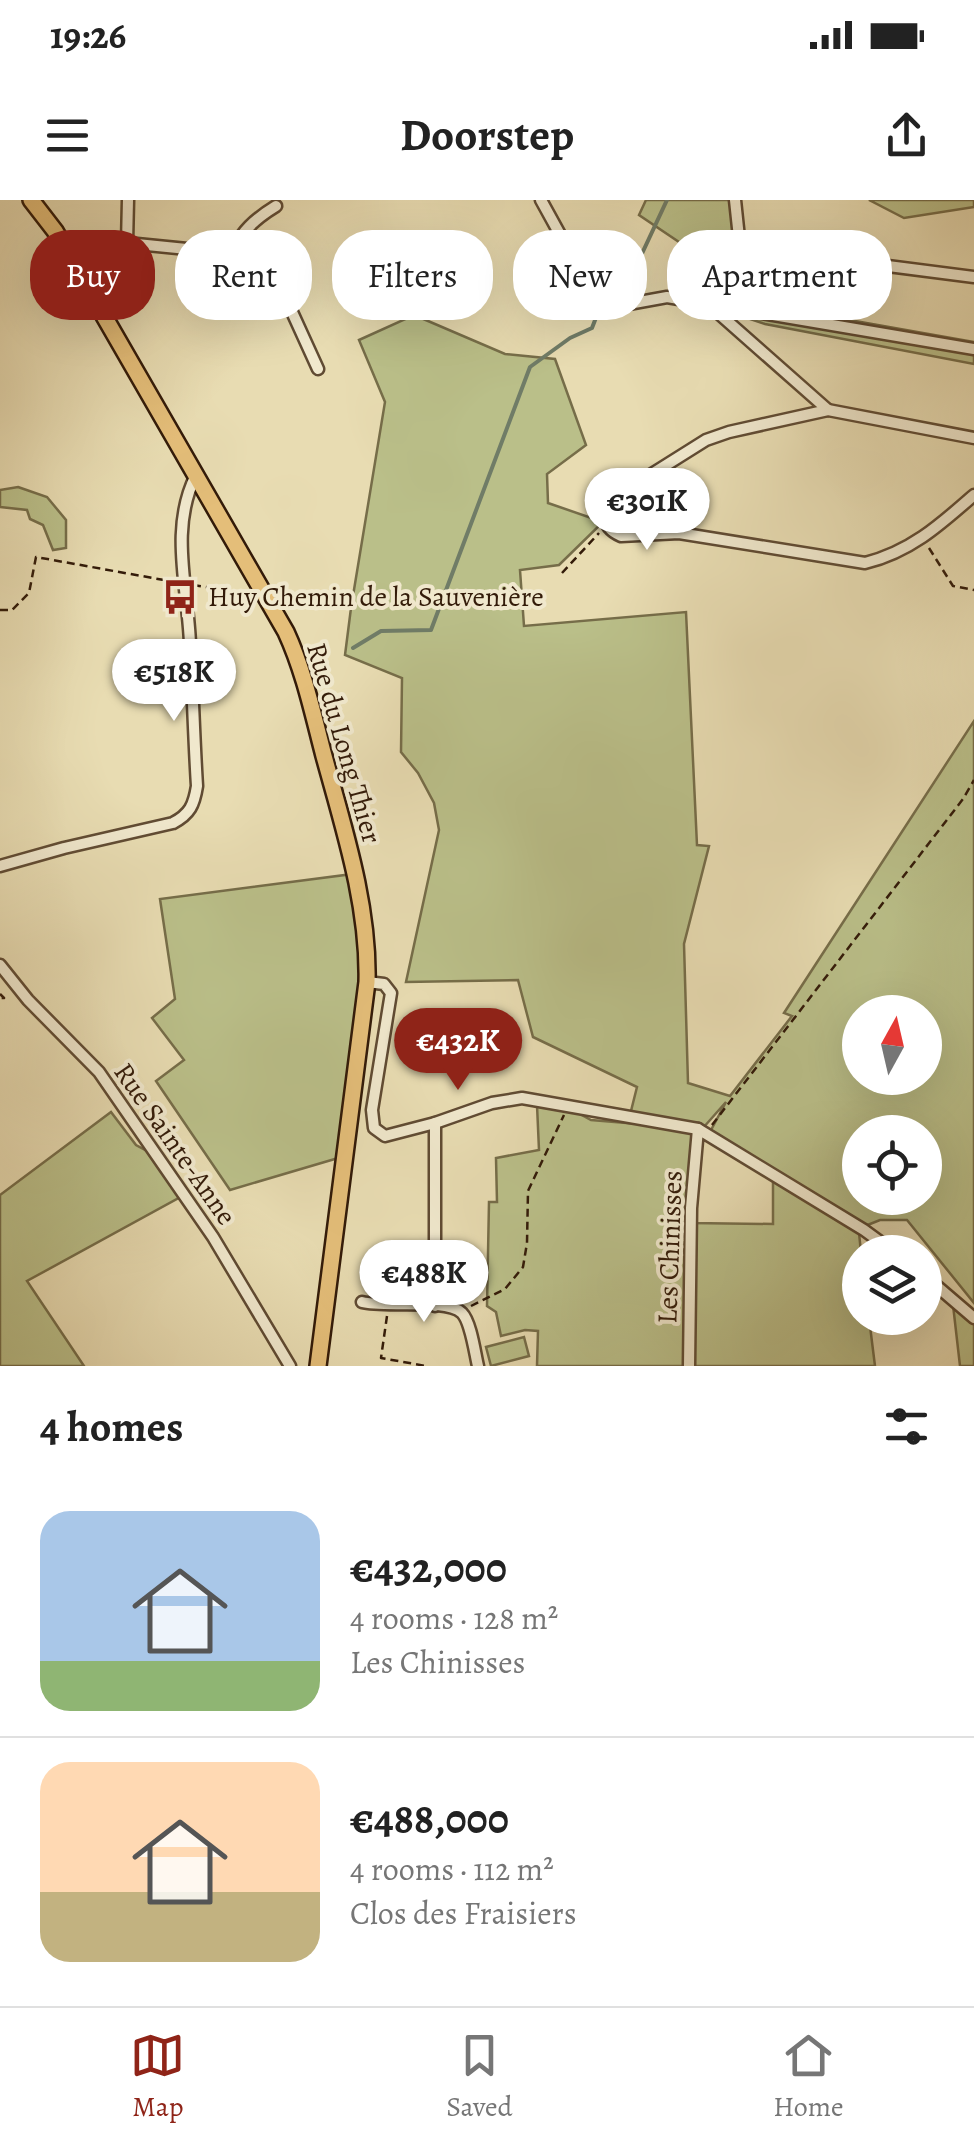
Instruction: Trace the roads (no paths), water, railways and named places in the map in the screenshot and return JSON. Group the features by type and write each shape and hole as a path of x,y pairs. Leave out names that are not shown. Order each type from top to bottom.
{"main road":[{"name":"Rue du Long Thier","path":"31,200 71,258 295,652 346,839 367,943 366,982 318,1366"}],"street":[{"path":"128,200 127,243 175,248"},
{"path":"540,200 601,309 667,297"},
{"path":"735,200 738,230"},
{"path":"246,230 276,206"},
{"path":"892,266 974,277"},
{"path":"296,320 318,369"},
{"path":"725,320 828,410"},
{"path":"800,320 974,350"},
{"path":"974,438 828,410 706,440 610,503 605,515 607,525 622,536 680,533 865,563 886,558 922,538 974,495"},
{"path":"0,866 158,827 188,815 197,786 180,532 186,496 196,475"},
{"name":"Rue Sainte-Anne","path":"0,965 28,1000 99,1072 214,1237 290,1366"},
{"name":"Les Chinisses","path":"366,982 384,984 390,993 372,1110 374,1128 385,1136 492,1103 522,1098 630,1116 701,1132 871,1235"},
{"path":"435,1122 436,1306"},
{"name":"Les Chinisses","path":"689,1366 691,1208 701,1132"},
{"path":"942,1291 974,1318"},
{"path":"362,1302 436,1306 462,1313 478,1366"}],"waterway":[{"path":"647,243 667,200"},
{"path":"353,648 381,631 431,630 530,367 570,338 592,328 595,320"}],"place":[{"name":"Huy Chemin de la Sauvenière","path":"180,597"}]}
